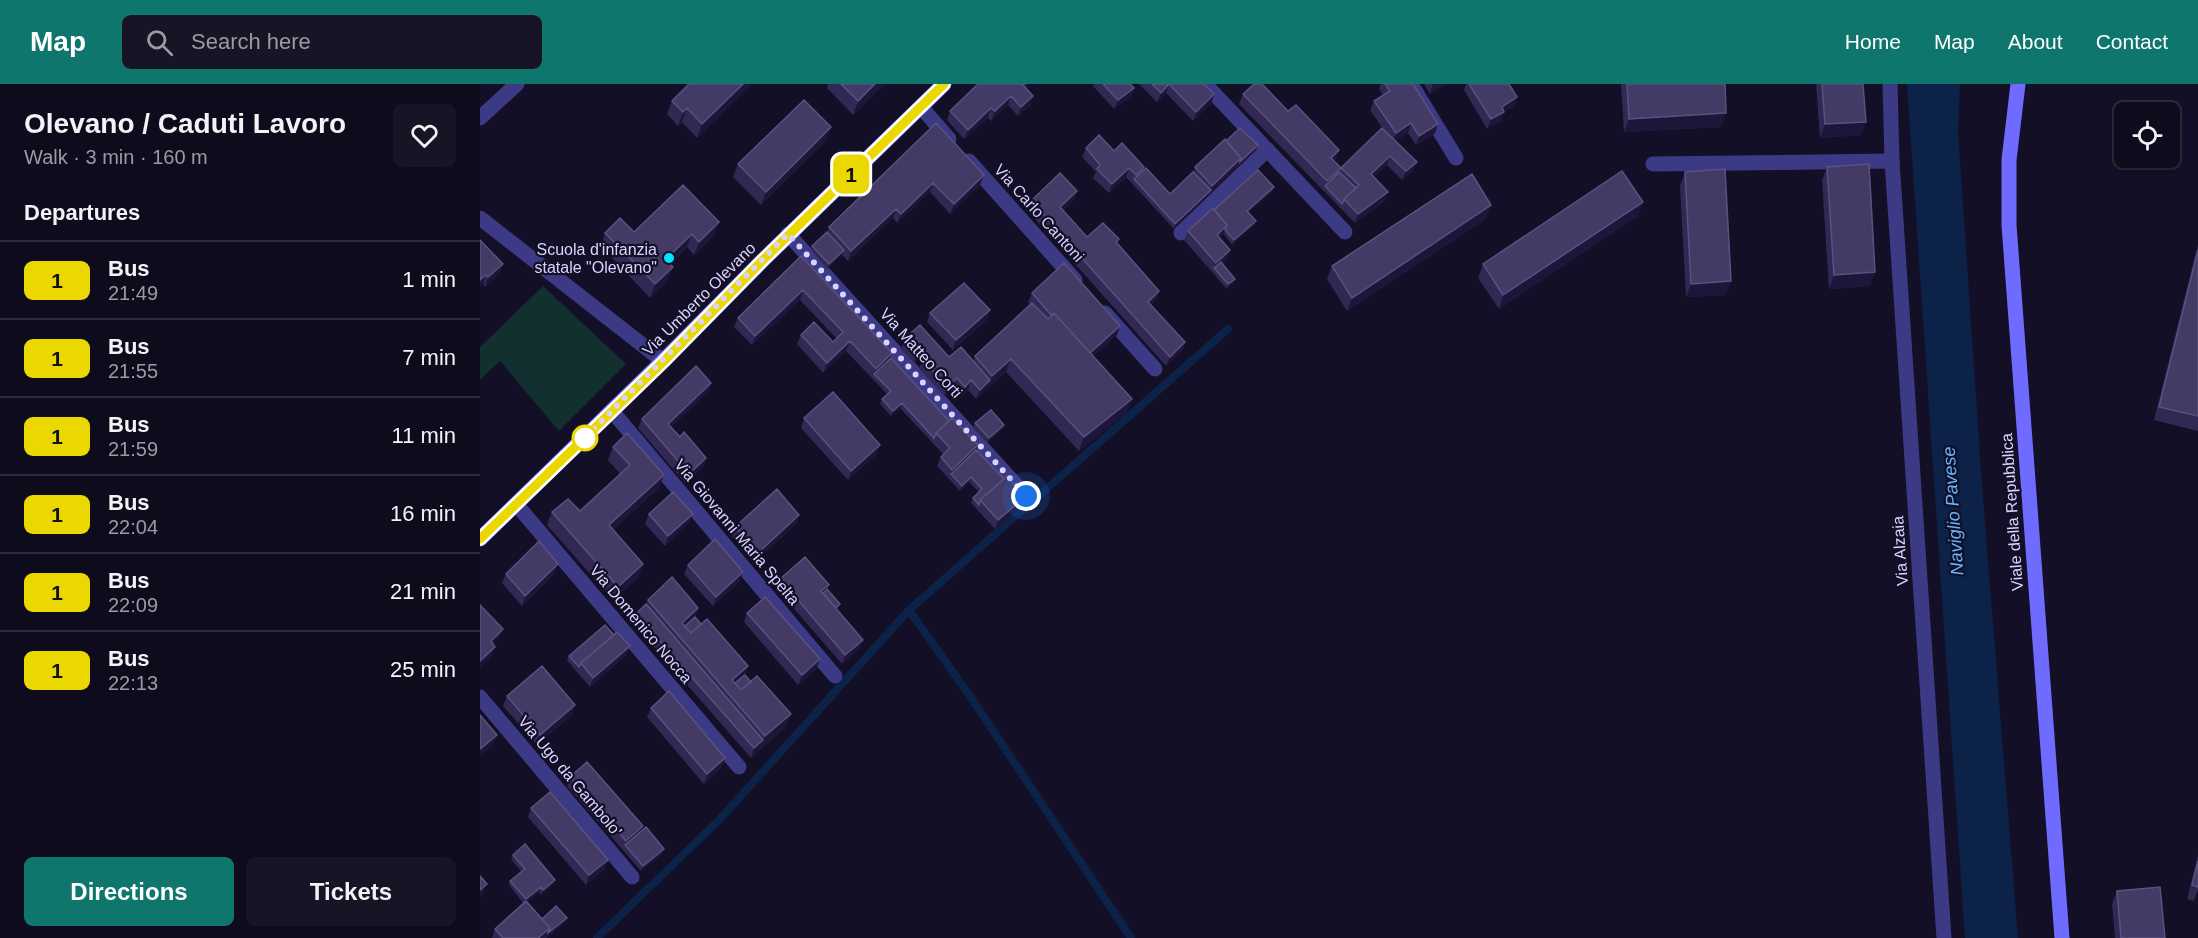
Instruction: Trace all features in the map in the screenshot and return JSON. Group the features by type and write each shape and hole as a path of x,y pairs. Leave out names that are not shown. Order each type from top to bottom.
{"street":[{"path":"480,118 517,84"},
{"name":"Via Umberto Olevano","path":"480,539 663,362 788,234 944,84"},
{"path":"1205,84 1345,232"},
{"path":"1411,84 1456,158"},
{"name":"Via Alzaia","path":"1890,84 1892,161 1944,938"},
{"name":"Viale della Repubblica","path":"2018,84 2009,160 2009,225 2062,938"},
{"name":"Via Carlo Cantoni","path":"921,107 1155,369"},
{"path":"1181,233 1267,150"},
{"path":"1653,164 1892,161"},
{"path":"480,219 663,362"},
{"name":"Via Matteo Corti","path":"788,234 1026,496"},
{"name":"Via Giovanni Maria Spelta","path":"612,411 836,676"},
{"name":"Via Domenico Nocca","path":"516,504 739,767"},
{"name":"Via Ugo da Gambolo'","path":"480,698 632,877"}],"green space":[{"path":"543,286 626,364 559,431 500,361 480,380 480,347"}],"water":[{"name":"Naviglio Pavese","path":"1907,84 1960,84 1958,131 1982,485 2018,938 1965,938"}],"building":[{"path":"689,84 743,84 702,124 687,108 683,112 672,101"},
{"path":"841,84 875,84 858,101"},
{"path":"978,84 1025,84 1023,85 1033,96 1021,107 1011,96 995,111 991,108 968,130 950,111"},
{"path":"1103,84 1130,84 1134,88 1118,100"},
{"path":"1152,84 1169,84 1161,93"},
{"path":"1169,84 1204,84 1214,94 1196,112"},
{"path":"1254,84 1262,84 1288,111 1296,105 1339,150 1331,158 1341,168 1327,181 1243,94"},
{"path":"1385,84 1413,84 1438,124 1419,136 1411,123 1396,133 1374,101 1390,91"},
{"path":"1469,84 1509,84 1517,97 1502,107 1504,112 1491,119"},
{"path":"1627,84 1725,84 1726,113 1629,119"},
{"path":"1822,84 1863,84 1866,122 1825,124"},
{"path":"804,100 831,127 766,192 738,164"},
{"path":"936,123 984,175 954,204 933,183 901,214 896,209 851,251 829,227"},
{"path":"1240,128 1258,145 1240,162 1241,158 1226,141"},
{"path":"1382,128 1417,162 1406,171 1390,156 1371,174 1388,192 1358,214 1344,199 1359,185 1341,168"},
{"path":"1099,135 1114,151 1122,143 1144,167 1136,175 1129,168 1112,184 1097,169 1100,165 1086,148"},
{"path":"1225,139 1241,158 1212,186 1195,167"},
{"path":"1869,164 1875,272 1834,275 1827,167"},
{"path":"1146,168 1170,194 1193,172 1211,190 1175,224 1134,179"},
{"path":"1725,169 1731,281 1691,284 1685,172"},
{"path":"1258,170 1274,187 1247,211 1256,221 1234,240 1225,230 1227,225 1214,210"},
{"path":"1622,171 1643,202 1503,295 1483,264"},
{"path":"1339,172 1356,188 1342,204 1325,186"},
{"path":"1060,173 1077,191 1060,207 1087,237 1103,223 1119,239 1116,242 1159,291 1148,302 1185,342 1170,357 1031,201"},
{"path":"1472,174 1491,205 1352,298 1332,266"},
{"path":"683,185 719,222 699,242 692,234 666,259 673,267 655,284 605,233 620,218 634,232"},
{"path":"1213,208 1227,225 1217,235 1230,250 1216,263 1188,231"},
{"path":"827,232 844,250 829,264 812,246"},
{"path":"480,240 503,264 488,277 486,275 480,280"},
{"path":"2198,250 2198,416 2159,407"},
{"path":"801,256 892,353 876,369 850,341 827,363 801,335 814,322 833,342 843,332 803,290 755,336 738,318"},
{"path":"1221,262 1235,279 1228,284 1214,268"},
{"path":"1064,263 1120,326 1090,353 1054,313 1052,316 1032,293"},
{"path":"964,283 990,310 956,340 930,313"},
{"path":"1032,303 1048,319 1054,313 1132,399 1084,437 1011,359 992,376 975,356"},
{"path":"920,325 949,357 961,347 990,380 980,390 971,380 965,387 957,378 948,387 923,360 928,355 923,349 917,354 904,339"},
{"path":"891,358 949,421 936,433 934,438 902,403 893,411 882,399 891,391 874,374"},
{"path":"696,366 711,383 668,424 680,437 684,432 706,458 689,474 642,419"},
{"path":"833,392 880,445 851,471 804,418"},
{"path":"991,410 1004,425 989,438 975,423"},
{"path":"952,418 978,445 952,470 941,457 950,448 936,433"},
{"path":"627,433 664,475 609,525 643,564 618,587 552,512 568,499 580,511 630,465 613,447"},
{"path":"976,450 1004,479 980,500 979,505 973,498 982,489 971,477 962,486 951,474"},
{"path":"1007,476 1025,497 998,520 980,500"},
{"path":"777,489 799,515 758,553 735,527"},
{"path":"673,492 693,514 668,536 649,514"},
{"path":"715,539 743,572 716,597 688,565"},
{"path":"539,541 558,564 525,596 506,574"},
{"path":"805,557 829,585 821,591 863,640 845,655 780,579"},
{"path":"672,577 698,608 682,623 691,633 707,619 748,666 732,680 741,690 757,676 791,714 765,736 648,600"},
{"path":"827,589 840,604 836,608 823,593"},
{"path":"765,597 820,659 802,675 747,613"},
{"path":"646,604 763,740 754,748 636,614"},
{"path":"480,605 503,629 491,641 495,647 480,661"},
{"path":"695,617 701,624 691,633 685,626"},
{"path":"605,625 614,635 579,667 569,656"},
{"path":"617,632 630,646 593,678 581,663"},
{"path":"542,666 575,705 540,735 507,696"},
{"path":"745,675 751,682 741,690 735,683"},
{"path":"669,691 725,758 707,774 651,708"},
{"path":"480,715 497,735 480,749"},
{"path":"587,762 643,826 626,841 570,777"},
{"path":"550,792 608,860 589,875 531,808"},
{"path":"646,827 664,849 643,866 625,845"},
{"path":"525,844 555,880 543,890 541,887 526,899 510,881 525,869 513,855"},
{"path":"2198,861 2198,887 2192,885"},
{"path":"480,876 487,884 480,890"},
{"path":"2160,887 2165,938 2121,938 2117,891"},
{"path":"526,901 550,928 538,938 503,938 495,929"},
{"path":"556,906 567,918 548,933 550,928 542,919"}],"waterway":[{"path":"597,938 720,819 909,610 1228,329"},
{"path":"909,610 972,699 1131,938"}],"bus line":[{"name":"1","path":"480,539 552,471 763,260 944,84"}],"place":[{"name":"Scuola d'infanzia statale \"Olevano\"","path":"669,258"}],"route":[{"path":"585,438 582,441 788,234 1026,496"}]}
